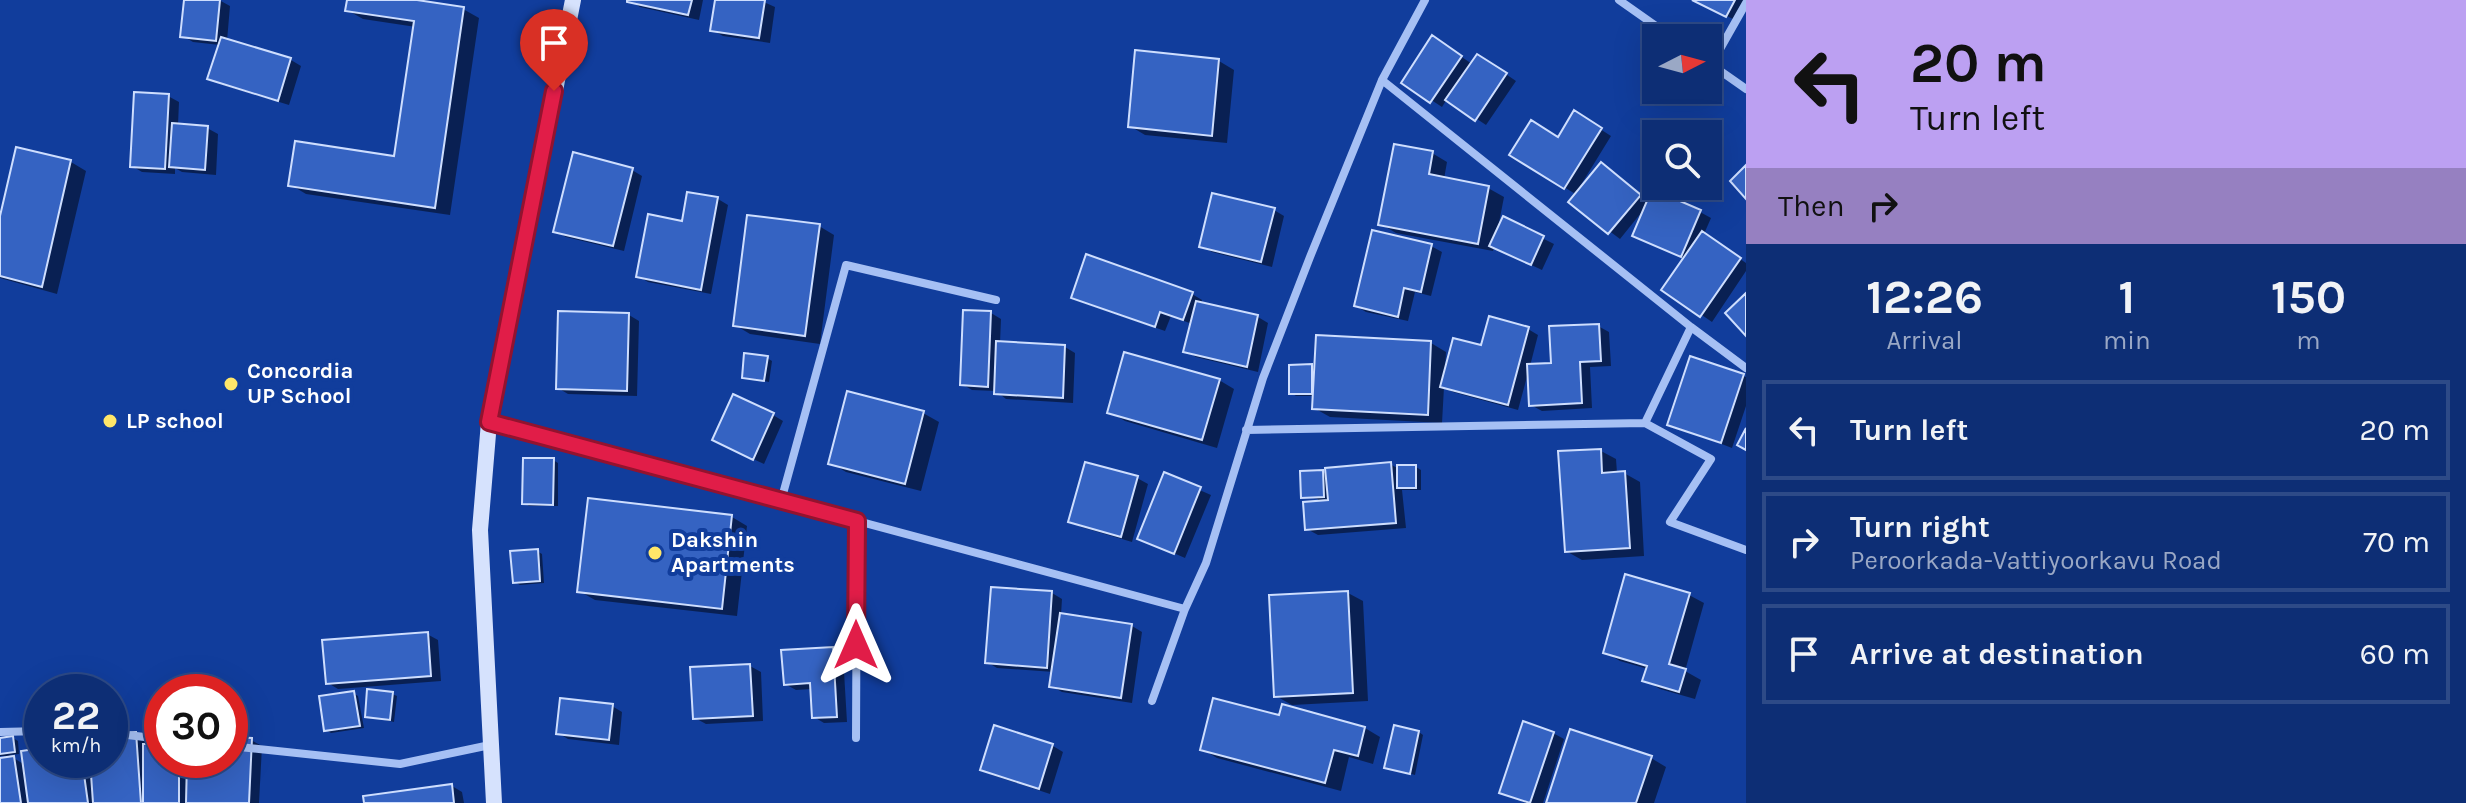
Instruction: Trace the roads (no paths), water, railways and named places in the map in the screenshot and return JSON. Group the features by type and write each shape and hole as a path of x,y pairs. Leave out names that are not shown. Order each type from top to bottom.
{"main road":[{"path":"494,803 480,530 489,422 573,0"}],"street":[{"path":"1152,701 1185,609 1206,563 1246,430 1310,257 1382,80 1425,0"},
{"path":"1619,0 1653,24"},
{"path":"1722,43 1746,3"},
{"path":"1722,72 1746,89"},
{"path":"1382,80 1746,368"},
{"path":"781,501 846,265 996,300"},
{"path":"1645,423 1691,327"},
{"path":"489,422 1185,609"},
{"path":"1246,430 1645,423 1711,459 1670,522 1746,550"},
{"path":"856,738 857,521"},
{"path":"0,732 24,731"},
{"path":"248,748 400,764 492,745"}],"place":[{"name":"Concordia UP School","path":"231,384"},
{"name":"LP school","path":"110,421"},
{"name":"Dakshin Apartments","path":"655,553"}]}
